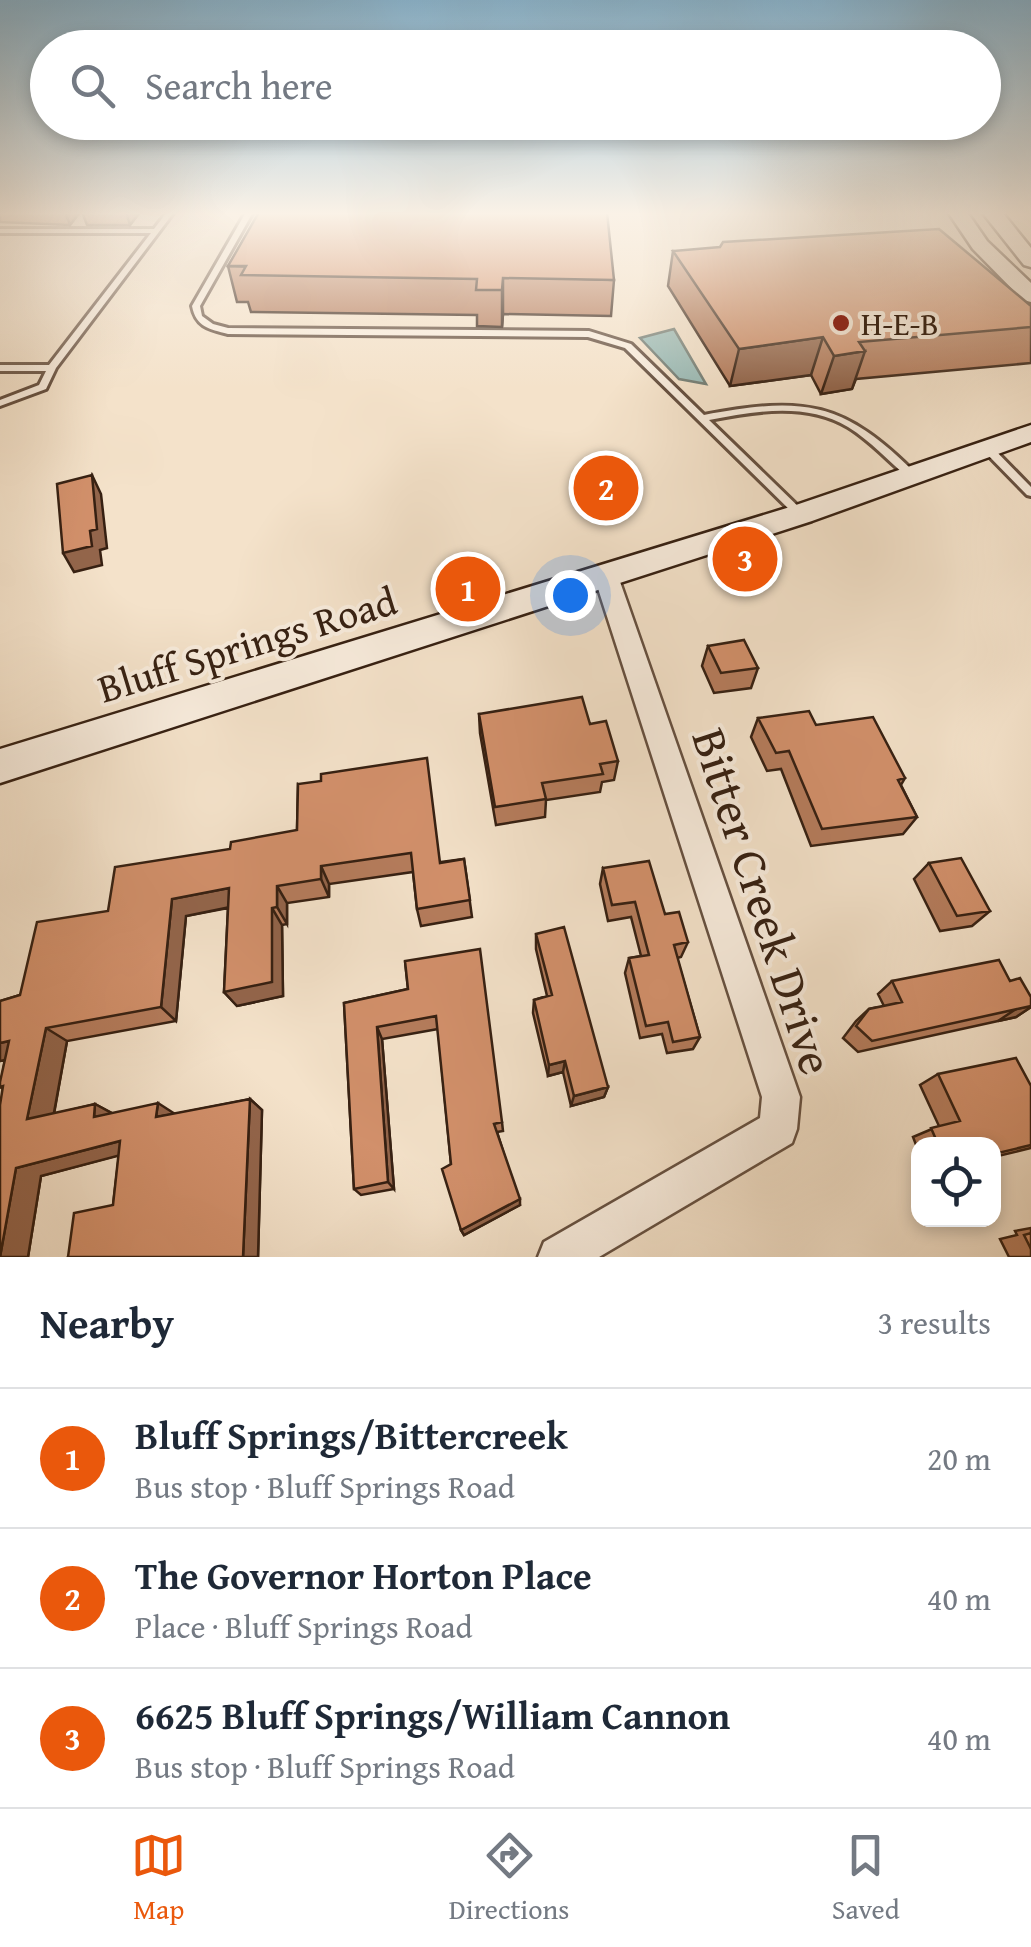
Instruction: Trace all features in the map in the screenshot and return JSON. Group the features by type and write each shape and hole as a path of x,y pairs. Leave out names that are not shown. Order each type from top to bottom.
{"street":[{"path":"1002,271 1031,294"},
{"name":"Bluff Springs Road","path":"0,766 800,514 1031,433"},
{"name":"Bitter Creek Drive","path":"559,1257 778,1129 781,1098 606,576"}],"lane":[{"path":"0,403 43,388 52,368 127,271"},
{"path":"216,271 196,306 198,316 210,326 228,331 599,336 628,346 800,514"},
{"path":"0,368 52,368"},
{"path":"702,418 794,406 850,424 912,476"},
{"path":"986,448 1030,490"}],"water":[{"path":"674,329 706,384 679,379 640,338"}],"building":[{"path":"243,271 613,271 614,280 503,278 502,290 476,290 477,279 241,275"},
{"path":"686,271 989,271 1031,306 1031,327 859,342 865,351 834,356 823,337 739,349"},
{"path":"92,475 97,529 90,531 92,546 63,553 57,484"},
{"path":"744,640 758,668 721,673 708,646"},
{"path":"582,697 590,724 606,721 618,761 600,764 603,774 542,783 546,799 495,807 479,714"},
{"path":"809,711 816,725 873,717 905,778 898,780 917,817 822,829 789,751 776,753 758,718"},
{"path":"427,758 440,863 464,859 470,900 417,909 411,853 321,866 321,879 277,886 277,907 272,908 272,982 224,992 229,888 172,899 161,1007 46,1028 27,1119 95,1104 94,1117 158,1103 156,1117 250,1099 243,1257 68,1257 74,1213 113,1205 120,1141 16,1168 0,1257 0,1082 9,1041 0,1043 0,1001 20,995 37,922 108,911 115,867 230,849 231,842 297,830 298,784 321,781 321,774"},
{"path":"961,858 990,911 957,916 929,863"},
{"path":"649,861 665,914 679,912 688,942 674,945 700,1037 673,1042 668,1022 646,1026 629,958 649,955 635,902 612,905 603,868"},
{"path":"564,927 608,1087 574,1096 565,1061 549,1065 534,1000 552,995 536,934"},
{"path":"480,949 502,1122 494,1124 520,1199 461,1230 442,1169 451,1164 436,1016 377,1027 388,1182 354,1189 344,1003 408,989 405,961"},
{"path":"999,960 1010,981 1020,978 1031,997 1031,1006 872,1041 856,1026 869,1009 902,1002 892,981"},
{"path":"1016,1058 1031,1086 1031,1145 1001,1152 1001,1137 935,1137 931,1128 960,1121 938,1074"}],"place":[{"name":"H-E-B","path":"841,323"},
{"name":"The Governor Horton Place","path":"606,488"},
{"name":"6625 Bluff Springs/William Cannon","path":"745,559"},
{"name":"Bluff Springs/Bittercreek","path":"468,589"}]}
